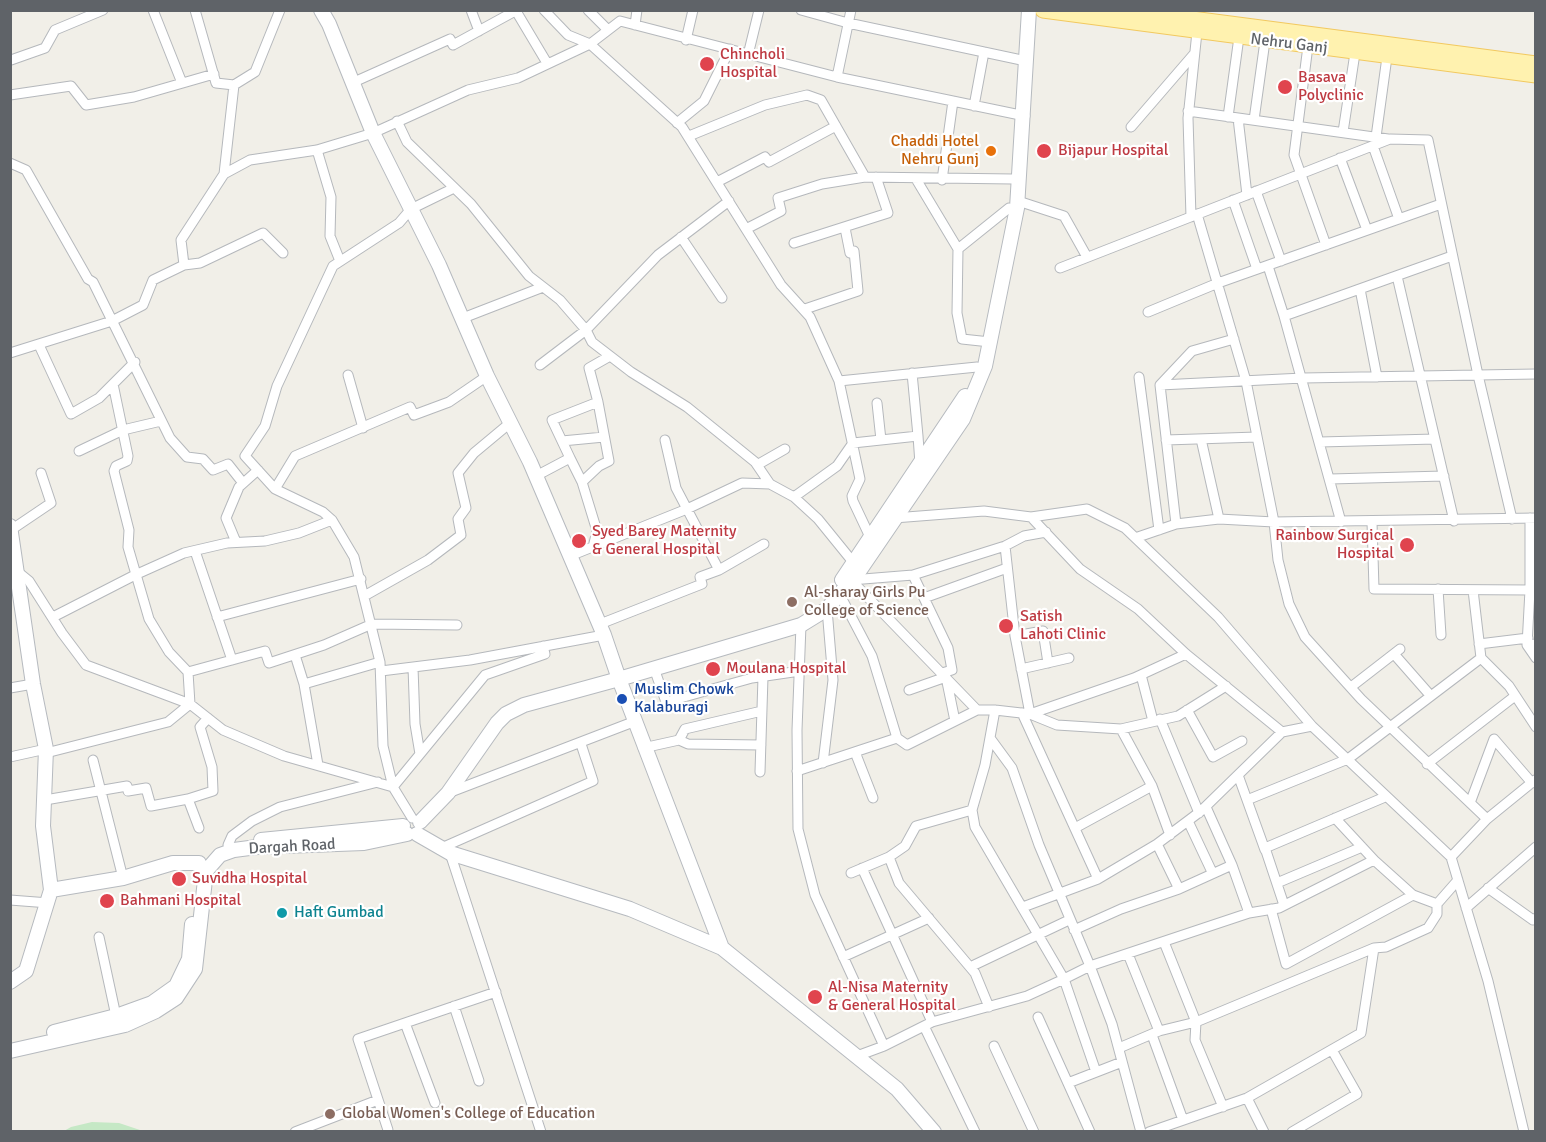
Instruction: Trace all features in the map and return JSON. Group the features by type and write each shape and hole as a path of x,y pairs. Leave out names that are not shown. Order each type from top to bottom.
{"main road":[{"path":"321,10 354,82 374,133 536,476 602,630 633,722 722,948"},
{"path":"934,1131 897,1089 722,948 630,909 445,851 412,827 448,793 496,723 506,714 524,705 634,674 655,671 801,625 827,609 840,595 963,419 979,386 1013,205 1021,115 1022,10"},
{"path":"1022,60 1029,10"},
{"name":"Nehru Ganj","path":"1043,10 1536,75"},
{"name":"Nehru Ganj","path":"1123,10 1173,14 1536,64"},
{"path":"1013,205 1013,179 1021,115"},
{"path":"634,674 644,666 790,619 809,610 836,590 855,571 870,537 961,405 986,342"},
{"path":"10,982 26,971 50,896 43,826 46,751 16,578 11,528"},
{"name":"Dargah Road","path":"199,863 207,854 228,845 412,827"},
{"name":"Dargah Road","path":"10,1051 125,1025 156,1011 176,998 195,969 206,871 220,855 234,850 257,847 364,843 412,827"},
{"path":"10,1042 116,1016 152,1003 176,986 189,959 199,863 173,863 50,896"}],"street":[{"path":"11,60 45,48 56,30 103,10"},
{"path":"153,10 182,83"},
{"path":"195,10 216,83 234,85 255,72 280,10"},
{"path":"471,10 479,31"},
{"path":"544,10 568,35 590,44 689,136 781,285 805,309 839,381 860,478 859,486 854,491 853,501 870,537"},
{"path":"588,10 608,30"},
{"path":"635,26 637,10"},
{"path":"686,40 693,10"},
{"path":"748,55 759,10"},
{"path":"801,10 848,23 1022,60"},
{"path":"837,77 851,10"},
{"path":"354,82 450,39 453,45 516,11 547,63"},
{"path":"224,174 250,160 317,150 374,133 468,90 518,78 590,44 620,21 686,40 837,77 1021,115"},
{"path":"1197,32 1188,111 1194,215 1218,283 1246,381 1288,604 1305,637 1351,687 1427,764 1487,819"},
{"path":"1239,37 1233,118 1251,193 1281,261"},
{"path":"1254,120 1265,41"},
{"path":"1308,46 1294,155 1326,245"},
{"path":"677,123 704,100 730,50"},
{"path":"974,106 984,52"},
{"path":"1343,132 1355,52"},
{"path":"1131,127 1194,54"},
{"path":"1387,57 1375,141 1399,219"},
{"path":"10,95 71,86 86,105 134,97 214,74"},
{"path":"184,265 181,240 224,174 234,85"},
{"path":"689,136 765,105 807,95 822,100 865,177"},
{"path":"942,180 953,101"},
{"path":"1188,111 1343,132 1375,141"},
{"path":"398,121 407,142 471,204 529,276 560,300 586,330 592,342 687,407 757,465 770,484"},
{"path":"717,182 765,157 769,162 836,126"},
{"path":"1060,268 1340,158 1375,141 1428,140 1478,375 1512,519"},
{"path":"317,150 331,196 330,236 340,261"},
{"path":"1340,158 1367,230"},
{"path":"10,163 26,170 88,279 93,282 135,362 169,436 187,457 203,459 213,470 228,465 243,483"},
{"path":"746,229 781,212 778,198 822,184 865,177 942,180 1013,179"},
{"path":"794,243 888,213 876,177"},
{"path":"916,179 958,249 957,313 962,339 986,342"},
{"path":"412,827 393,787 384,746 381,666 366,595 354,557 332,520 323,512 275,489 245,456 264,426 277,386 333,266 399,223 411,209 454,188"},
{"path":"1233,200 1257,269"},
{"path":"540,365 586,330 658,255 729,201"},
{"path":"1148,312 1218,283 1441,204"},
{"path":"958,249 1013,205 1064,216 1088,257"},
{"path":"805,309 858,291 854,252 850,253 845,228"},
{"path":"10,353 112,321 143,305 153,280 184,265 200,263 263,233 283,253"},
{"path":"681,237 722,298"},
{"path":"1284,316 1452,256"},
{"path":"1268,266 1303,378 1341,522"},
{"path":"1397,276 1454,521"},
{"path":"463,318 543,287"},
{"path":"1360,289 1377,377"},
{"path":"1176,524 1160,385 1192,351 1234,339"},
{"path":"39,345 71,414 99,398 135,362"},
{"path":"582,482 599,466 609,461 589,368 610,356"},
{"path":"839,381 977,367"},
{"path":"912,373 920,464"},
{"path":"1160,385 1303,378 1536,374"},
{"path":"348,375 363,428"},
{"path":"275,489 295,456 410,407 414,415 449,402 487,376"},
{"path":"1139,377 1159,530"},
{"path":"113,384 128,456 123,464 116,466 114,476 125,509 129,530 128,547 152,625 169,652 188,672 190,704"},
{"path":"593,547 597,531 582,482 552,420 598,402"},
{"path":"877,403 881,440"},
{"path":"79,451 123,430 162,421"},
{"path":"366,595 428,560 461,534 458,519 466,508 458,473 474,453 510,423"},
{"path":"794,497 837,466 853,443 918,436"},
{"path":"1166,440 1257,436"},
{"path":"562,441 604,437"},
{"path":"1201,439 1219,519"},
{"path":"1320,442 1435,439"},
{"path":"665,440 672,479 719,570"},
{"path":"757,465 785,450"},
{"path":"536,476 570,458"},
{"path":"236,542 226,518 243,483 258,470"},
{"path":"11,528 51,503 41,473"},
{"path":"1330,479 1444,476"},
{"path":"570,556 687,509 742,483 770,484 794,497 818,519 855,571 977,710"},
{"path":"894,518 984,511 1032,516 1087,509 1138,537 1218,617 1312,726 1451,857 1488,981 1524,1131"},
{"path":"1032,516 1080,569 1138,609 1186,654 1282,732"},
{"path":"1138,537 1176,524 1219,519 1274,522 1372,522 1533,518 1530,642 1536,658"},
{"path":"53,617 135,575 195,551 236,542 265,541 298,533 332,520"},
{"path":"1372,522 1374,589 1530,590"},
{"path":"855,571 913,575 1005,546 1024,536 1046,532"},
{"path":"304,684 381,666 413,667 543,646 602,630 702,584 700,577 719,570 764,544"},
{"path":"1005,546 1026,713 1098,879"},
{"path":"195,551 232,660"},
{"path":"924,598 1007,568"},
{"path":"909,690 952,670 948,648 913,575"},
{"path":"16,578 29,580 86,665 118,675 166,697 190,704 223,730 264,747 393,787"},
{"path":"217,616 361,579"},
{"path":"1437,589 1441,635"},
{"path":"1473,590 1480,658 1515,696 1536,727"},
{"path":"840,595 872,656 897,738 907,746 977,710 1026,713 1057,725 1121,729 1178,716 1226,686"},
{"path":"823,763 833,680 827,609"},
{"path":"188,672 265,651 268,663 372,624 457,625"},
{"path":"801,625 797,771 798,829 815,895 884,1046"},
{"path":"1015,636 1043,631 1048,663"},
{"path":"1479,644 1530,642"},
{"path":"393,787 485,675 545,654 543,646"},
{"path":"1351,687 1397,651 1430,695"},
{"path":"295,654 304,684 318,765"},
{"path":"1026,713 1141,675 1186,654"},
{"path":"1021,669 1069,658"},
{"path":"1247,800 1348,759 1480,658"},
{"path":"413,667 415,724 420,754"},
{"path":"655,671 666,702 763,676 800,671"},
{"path":"944,675 955,721"},
{"path":"1141,675 1157,720 1232,865 1249,913"},
{"path":"760,772 763,676"},
{"path":"10,688 33,684"},
{"path":"1427,764 1515,696"},
{"path":"10,757 168,723 190,704"},
{"path":"995,710 985,765 972,810 975,827 1064,979 1096,1072"},
{"path":"1187,710 1213,757 1242,741"},
{"path":"679,740 685,729 762,711"},
{"path":"45,800 127,786 128,791 146,788 151,806 188,799 213,791 212,766 200,728 208,718"},
{"path":"448,793 581,744 633,722"},
{"path":"1023,907 1098,879 1157,844 1202,810 1282,732 1312,726"},
{"path":"1121,729 1152,786 1170,835"},
{"path":"797,771 897,738"},
{"path":"990,738 1012,768 1069,921 1090,966 1119,1048 1140,1131"},
{"path":"1451,857 1487,819 1534,782 1494,739 1470,803"},
{"path":"643,748 679,740 688,744 761,745"},
{"path":"541,1131 496,992 445,851 593,781 581,744"},
{"path":"855,752 873,798"},
{"path":"93,760 123,878"},
{"path":"1238,775 1284,905"},
{"path":"228,845 232,836 252,821 279,807 378,782"},
{"path":"1075,828 1152,786"},
{"path":"1265,850 1265,848 1385,796"},
{"path":"188,799 199,828"},
{"path":"851,873 889,857 905,846 916,826 972,810"},
{"path":"1335,818 1374,860 1413,895 1437,904"},
{"path":"1188,821 1212,872"},
{"path":"1157,844 1179,890"},
{"path":"1277,882 1362,847"},
{"path":"1466,908 1536,847"},
{"path":"889,857 899,883 970,967 989,1007"},
{"path":"857,1056 884,1046 928,1024 1027,996 1090,966 1249,913 1284,905 1374,860"},
{"path":"1074,930 1121,909 1179,890 1212,872 1232,865"},
{"path":"862,868 893,934 928,1024 975,1131"},
{"path":"1119,1048 1155,1033 1196,1022 1374,948 1386,947 1428,928 1437,914 1437,904 1458,880"},
{"path":"1488,888 1535,920"},
{"path":"1271,909 1286,964 1413,895"},
{"path":"10,900 50,896"},
{"path":"843,957 929,918"},
{"path":"970,967 1069,921"},
{"path":"99,937 116,1016"},
{"path":"1164,942 1196,1022 1195,1040 1223,1107"},
{"path":"1149,1131 1246,1098 1360,1034 1374,948"},
{"path":"1128,954 1155,1033 1180,1121 1180,1131"},
{"path":"388,1130 358,1039 496,992"},
{"path":"454,1006 479,1082"},
{"path":"1038,1017 1090,1131"},
{"path":"405,1023 435,1103"},
{"path":"994,1046 1034,1131"},
{"path":"1292,1131 1357,1094 1332,1050"},
{"path":"1068,1083 1122,1062"},
{"path":"1246,1098 1264,1131"},
{"path":"295,1131 378,1100"}],"green space":[{"path":"92,1122 119,1123 143,1131 64,1131"}],"place":[{"name":"Chincholi Hospital","path":"707,64"},
{"name":"Basava Polyclinic","path":"1285,87"},
{"name":"Chaddi Hotel Nehru Gunj","path":"991,151"},
{"name":"Bijapur Hospital","path":"1044,151"},
{"name":"Syed Barey Maternity & General Hospital","path":"579,541"},
{"name":"Rainbow Surgical Hospital","path":"1407,545"},
{"name":"Al-sharay Girls Pu College of Science","path":"792,602"},
{"name":"Satish Lahoti Clinic","path":"1006,626"},
{"name":"Moulana Hospital","path":"713,669"},
{"name":"Muslim Chowk Kalaburagi","path":"622,699"},
{"name":"Suvidha Hospital","path":"179,879"},
{"name":"Bahmani Hospital","path":"107,901"},
{"name":"Haft Gumbad","path":"282,913"},
{"name":"Al-Nisa Maternity & General Hospital","path":"815,997"},
{"name":"Global Women's College of Education","path":"330,1114"}]}
